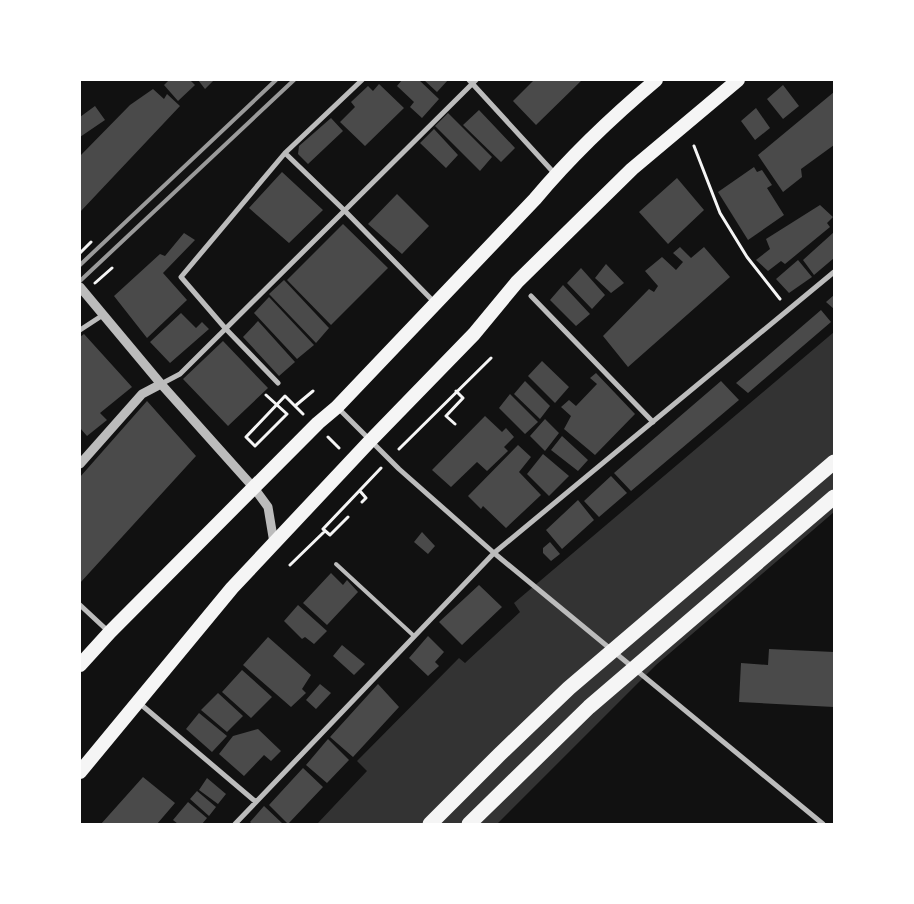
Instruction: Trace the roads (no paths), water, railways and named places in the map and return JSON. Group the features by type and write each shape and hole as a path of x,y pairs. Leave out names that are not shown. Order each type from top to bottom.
{"highway":[{"path":"80,665 110,632 337,407 535,199 555,175 602,128 656,80"},
{"path":"80,772 200,625 370,441 474,334 517,282 632,169 738,80"},
{"path":"430,824 570,688 640,626 834,462"},
{"path":"468,824 589,707 834,497"},
{"path":"418,824 499,755"}],"street":[{"path":"278,383 225,328 181,277 286,153 362,80"},
{"path":"80,464 142,394 180,374 472,81 555,175"},
{"path":"286,153 435,303"},
{"path":"235,824 494,553 834,272"},
{"path":"80,287 161,384 254,488 268,507 274,543"},
{"path":"531,296 653,422"},
{"path":"80,330 103,314"},
{"path":"337,407 370,441 494,553 823,824"},
{"path":"80,605 110,632"},
{"path":"138,702 256,802"}],"lane":[{"path":"336,564 414,636"}],"railway":[{"path":"80,265 276,80"},
{"path":"80,281 294,80"}]}
